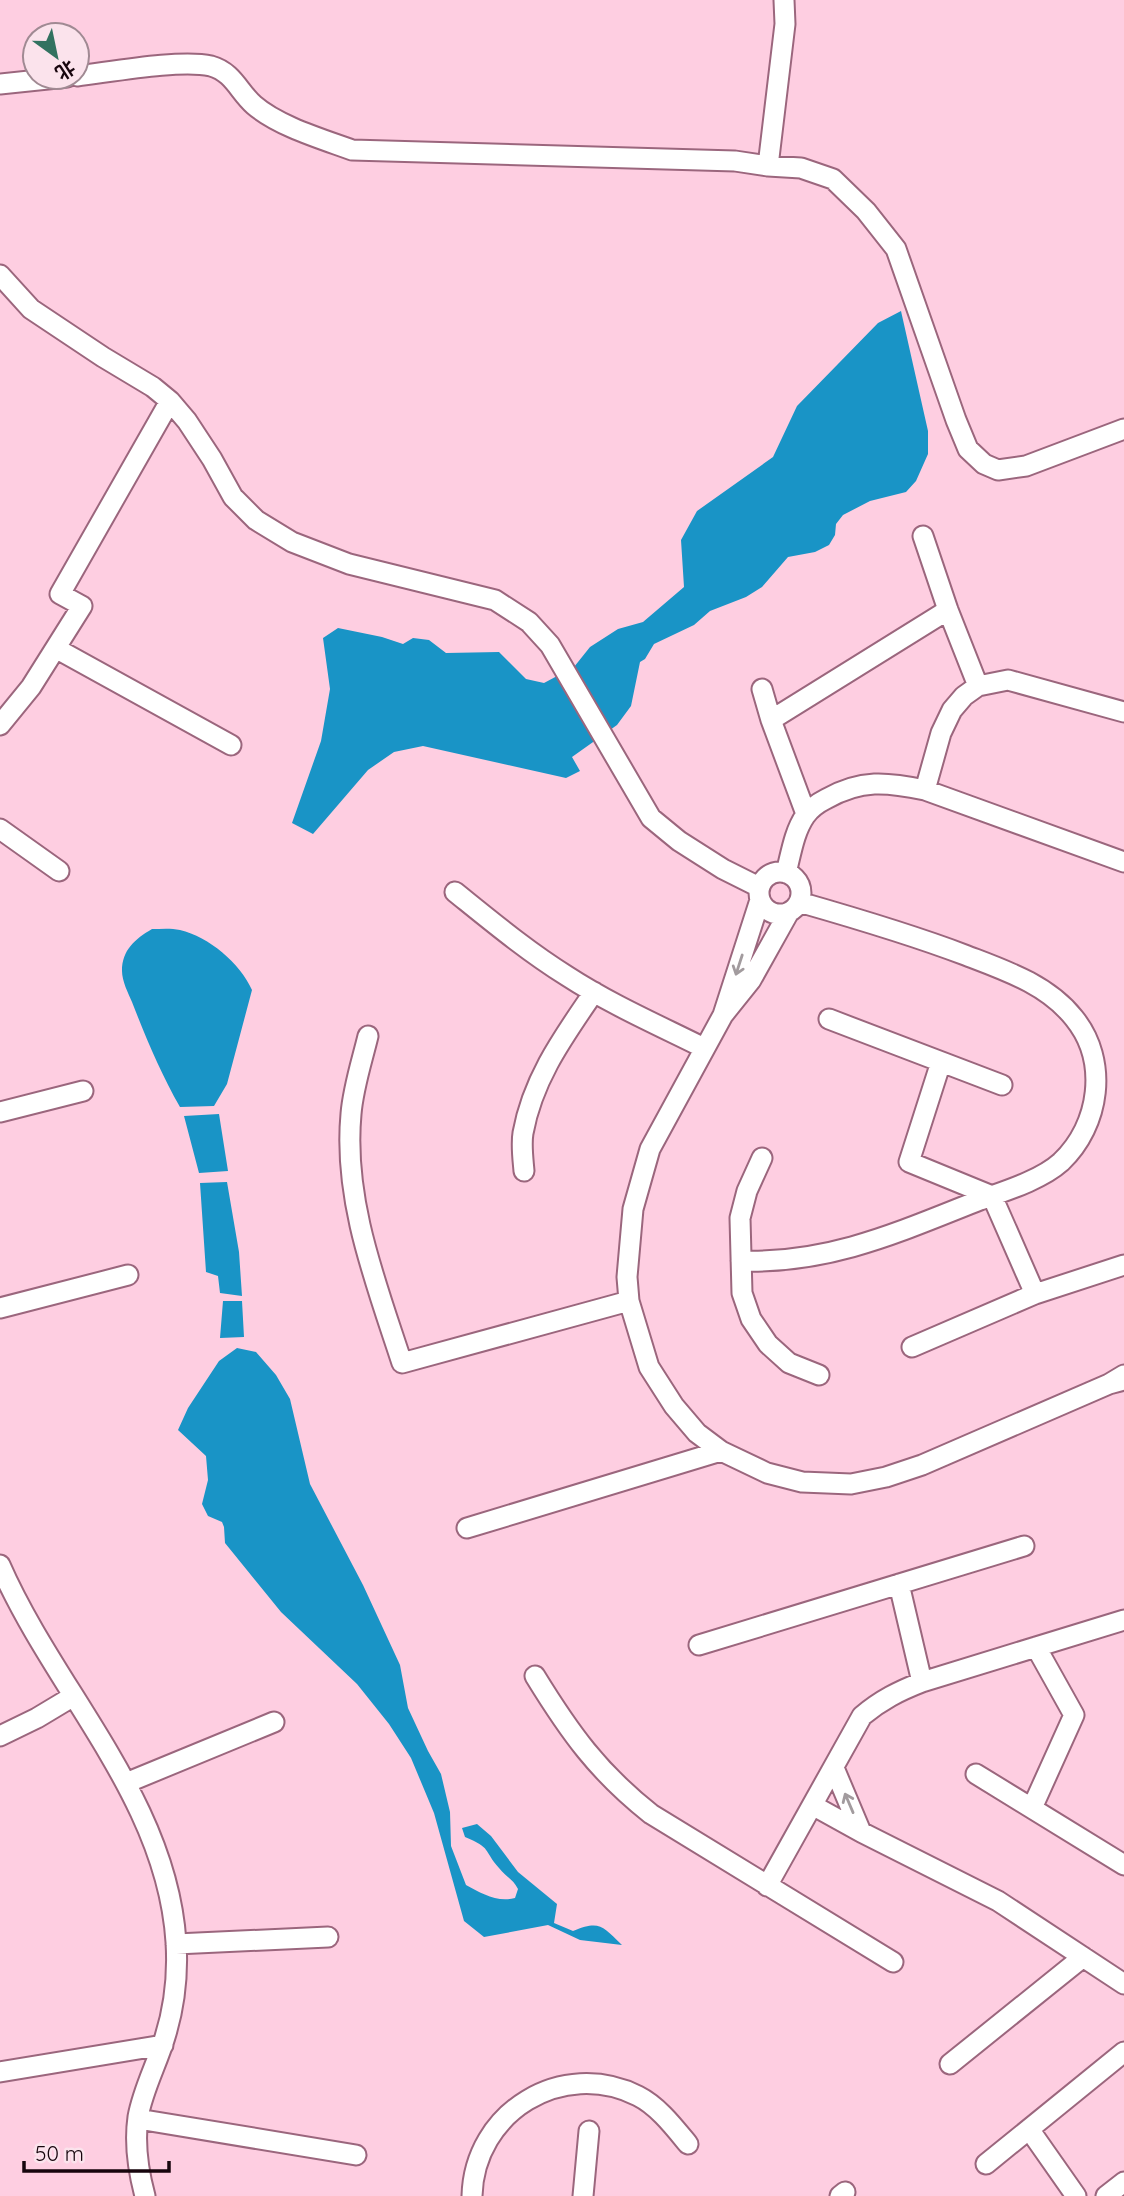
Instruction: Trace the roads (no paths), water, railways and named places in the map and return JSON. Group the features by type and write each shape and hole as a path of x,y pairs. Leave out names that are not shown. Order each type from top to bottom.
{"street":[{"path":"768,166 785,24 784,0"},
{"path":"91,75 182,65 212,66 230,75 255,105 295,129 352,150 736,161 801,168 833,179 866,211 896,249 956,420 968,449 984,464 998,470 1026,466 1124,429"},
{"path":"0,84 21,82"},
{"path":"0,275 31,309 153,387 170,401 212,459 233,497 256,520 292,542 349,565 495,600 529,622 550,645 651,818 678,841 760,894 768,911 782,914 794,907 900,931 1008,971 1048,993 1074,1018 1087,1041 1097,1075 1094,1109 1079,1141 1060,1163 1025,1183 869,1244 826,1255 765,1262 741,1261"},
{"path":"0,725 31,687 82,606 60,594 170,401"},
{"path":"923,536 978,686"},
{"path":"771,720 948,610"},
{"path":"57,649 231,745"},
{"path":"926,790 941,733 952,710 964,696 978,686 1008,680 1124,712"},
{"path":"762,689 806,814"},
{"path":"786,873 798,828 806,814 838,792 868,783 897,784 926,790 1124,862"},
{"path":"0,829 59,870"},
{"path":"723,1015 762,881 772,873 786,873 797,881 801,895 751,980 723,1015 704,1048 650,1149 633,1209 627,1277 629,1301 649,1367 689,1424 721,1451 767,1473 802,1482 851,1484 886,1477 922,1465 1119,1380"},
{"path":"455,892 566,976 704,1048"},
{"path":"524,1171 523,1135 536,1084 557,1046 594,992"},
{"path":"829,1019 1002,1085"},
{"path":"368,1035 351,1113 350,1173 364,1244 402,1363 629,1301"},
{"path":"941,1062 909,1162 992,1196 1035,1294"},
{"path":"0,1112 83,1091"},
{"path":"762,1158 747,1191 740,1218 742,1293 751,1319 768,1344 789,1363 819,1375"},
{"path":"912,1347 1035,1294 1124,1265"},
{"path":"0,1308 128,1275"},
{"path":"467,1528 721,1451"},
{"path":"699,1645 1024,1546"},
{"path":"0,1564 16,1602 126,1783 149,1832 169,1894 176,1944 173,2008 163,2045 143,2095 138,2119 136,2152 145,2196"},
{"path":"899,1584 922,1682"},
{"path":"767,1886 862,1716 877,1703 895,1692 922,1682 1124,1620"},
{"path":"1032,1808 1074,1715 1036,1647"},
{"path":"535,1676 568,1728 599,1767 628,1796 652,1814 893,1962"},
{"path":"0,1736 72,1697"},
{"path":"126,1783 274,1721"},
{"path":"834,1768 861,1832"},
{"path":"976,1774 1124,1865"},
{"path":"814,1806 999,1901 1124,1984"},
{"path":"176,1944 328,1937"},
{"path":"950,2064 1083,1957"},
{"path":"0,2072 163,2045"},
{"path":"986,2164 1124,2052"},
{"path":"472,2196 476,2167 487,2140 499,2124 530,2097 556,2087 583,2083 612,2087 639,2096 663,2115 688,2144"},
{"path":"138,2119 356,2155"},
{"path":"1029,2129 1076,2196"},
{"path":"583,2196 589,2131"},
{"path":"1106,2196 1124,2182"}],"water":[{"path":"901,311 928,431 928,454 916,481 906,492 870,501 843,515 836,524 835,535 829,545 815,552 788,557 762,587 746,597 710,611 694,625 654,644 645,659 640,662 631,706 617,725 572,757 580,771 566,778 423,746 394,752 368,770 313,834 292,823 321,741 330,689 323,638 338,628 403,644 413,638 429,640 446,653 499,652 526,679 544,683 574,667 590,647 618,629 643,622 684,587 681,540 697,511 773,457 797,406 878,323"},
{"path":"152,929 180,930 212,945 240,970 252,990 227,1084 214,1106 180,1107 154,1056 125,987 122,971 124,957 135,941"},
{"path":"219,1114 228,1171 199,1173 184,1116"},
{"path":"227,1182 239,1252 242,1296 220,1293 218,1276 206,1272 200,1183"},
{"path":"223,1301 242,1301 244,1337 220,1338"},
{"path":"237,1348 256,1352 276,1375 290,1399 310,1484 363,1585 400,1665 408,1708 441,1774 450,1812 451,1846 466,1885 502,1899 515,1898 518,1889 483,1847 465,1837 462,1828 477,1824 491,1836 518,1872 557,1904 554,1923 573,1931 589,1926 600,1927 622,1945 580,1940 548,1925 484,1937 464,1921 434,1813 411,1758 389,1724 357,1684 281,1612 225,1543 222,1522 208,1516 202,1504 208,1480 206,1456 178,1430 188,1408 219,1361"}]}
